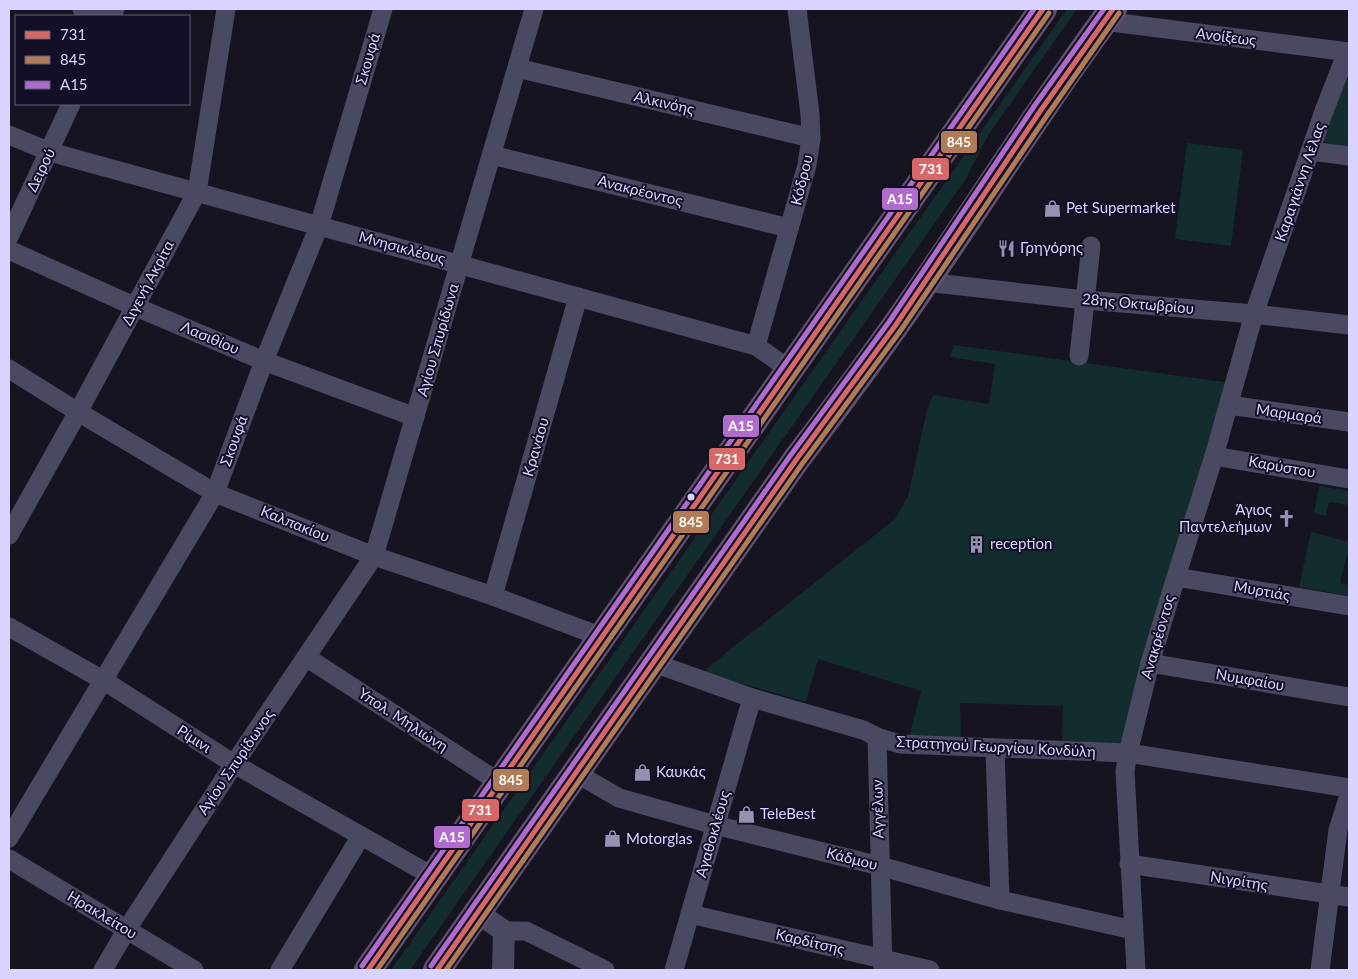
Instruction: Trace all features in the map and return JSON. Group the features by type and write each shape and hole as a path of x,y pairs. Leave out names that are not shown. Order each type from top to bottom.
{"highway":[{"path":"368,970 1042,9"},
{"path":"437,970 796,460 855,382 926,282 1108,15"}],"street":[{"path":"82,9 95,15"},
{"name":"Διγενή Ακρίτα","path":"9,535 136,307 197,192 226,9"},
{"name":"Σκουφά","path":"9,838 215,493 264,361 319,226 383,9"},
{"name":"Αγίου Σπυρίδωνα","path":"374,556 534,9"},
{"name":"Κόδρου","path":"756,346 807,165 811,138 810,114 797,9"},
{"name":"Ανοίξεως","path":"1108,15 1348,52"},
{"name":"Καραγιάννη Λέλας","path":"1254,314 1324,111 1348,52"},
{"name":"Αλκινόης","path":"517,68 811,138"},
{"name":"Δειρού","path":"9,236 71,105"},
{"name":"Μνησικλέους","path":"9,135 50,152 756,346 790,370"},
{"path":"1311,151 1349,156"},
{"name":"Ανακρέοντος","path":"492,155 789,228"},
{"path":"1079,356 1091,246"},
{"name":"Λασιθίου","path":"9,250 136,307 264,361 415,417"},
{"name":"28ης Οκτωβρίου","path":"926,282 1085,300 1254,314 1349,325"},
{"name":"Κρανάου","path":"493,596 578,297"},
{"name":"Ανακρέοντος","path":"1136,970 1125,772 1128,754 1150,663 1229,406 1254,314"},
{"name":"Καλπακίου","path":"9,369 215,493 374,556 493,596 602,637"},
{"name":"Μαρμαρά","path":"1229,406 1349,422"},
{"name":"Καρύστου","path":"1214,456 1349,479"},
{"name":"Αγίου Σπυρίδωνος","path":"103,970 127,929 234,764 374,556"},
{"name":"Μυρτιάς","path":"1176,577 1349,606"},
{"name":"Ρίμινι","path":"9,627 103,680 234,764 434,877"},
{"name":"Υπολ. Μηλιώνη","path":"306,657 500,783"},
{"name":"Στρατηγού Γεωργίου Κονδύλη","path":"654,663 752,698 863,730 877,737 900,744 1128,754 1349,788"},
{"name":"Νυμφαίου","path":"1150,663 1349,698"},
{"name":"Αγαθοκλέους","path":"674,970 752,698"},
{"name":"Αγγέλων","path":"877,737 883,964"},
{"path":"995,749 1000,900"},
{"name":"Κάδμου","path":"576,773 619,798 715,826 880,866 1000,900 1134,930"},
{"path":"1320,970 1338,830 1349,795"},
{"path":"280,970 361,836"},
{"name":"Ηρακλείτου","path":"9,860 194,970"},
{"name":"Νιγρίτης","path":"1130,864 1349,898"},
{"path":"478,913 504,931 526,931 605,970"},
{"name":"Καρδίτσης","path":"690,914 883,964 930,970"},
{"path":"503,970 504,931"}],"green space":[{"path":"1067,9 1077,9 989,134 965,180 410,970 391,970"},
{"path":"1349,65 1349,148 1325,142 1323,138"},
{"path":"1187,143 1243,150 1231,246 1175,239"},
{"path":"954,345 1231,383 1128,744 1062,741 1063,706 960,703 961,739 909,737 921,691 818,659 806,702 706,673 707,668 895,519 908,496 927,410 933,395 989,404 995,364 950,357"},
{"path":"1319,486 1349,491 1349,505 1329,502 1326,516 1314,513"},
{"path":"1311,532 1349,542 1340,583 1349,585 1349,596 1299,587"}],"transit line":[{"name":"Α15","path":"362,966 1034,9"},
{"name":"731","path":"368,970 1043,9"},
{"name":"Α15","path":"431,966 790,456 889,322 1035,105 1104,9"},
{"name":"731","path":"437,970 796,460 895,326 1041,110 1113,9"},
{"name":"845","path":"377,970 1049,13"},
{"name":"845","path":"446,970 802,464 901,330 1119,13"}],"place":[{"name":"Pet Supermarket","path":"1052,208"},
{"name":"Γρηγόρης","path":"1006,248"},
{"name":"Άγιος Παντελεήμων","path":"1286,519"},
{"name":"reception","path":"976,544"},
{"name":"Καυκάς","path":"642,772"},
{"name":"TeleBest","path":"746,814"},
{"name":"Motorglas","path":"612,839"}]}
